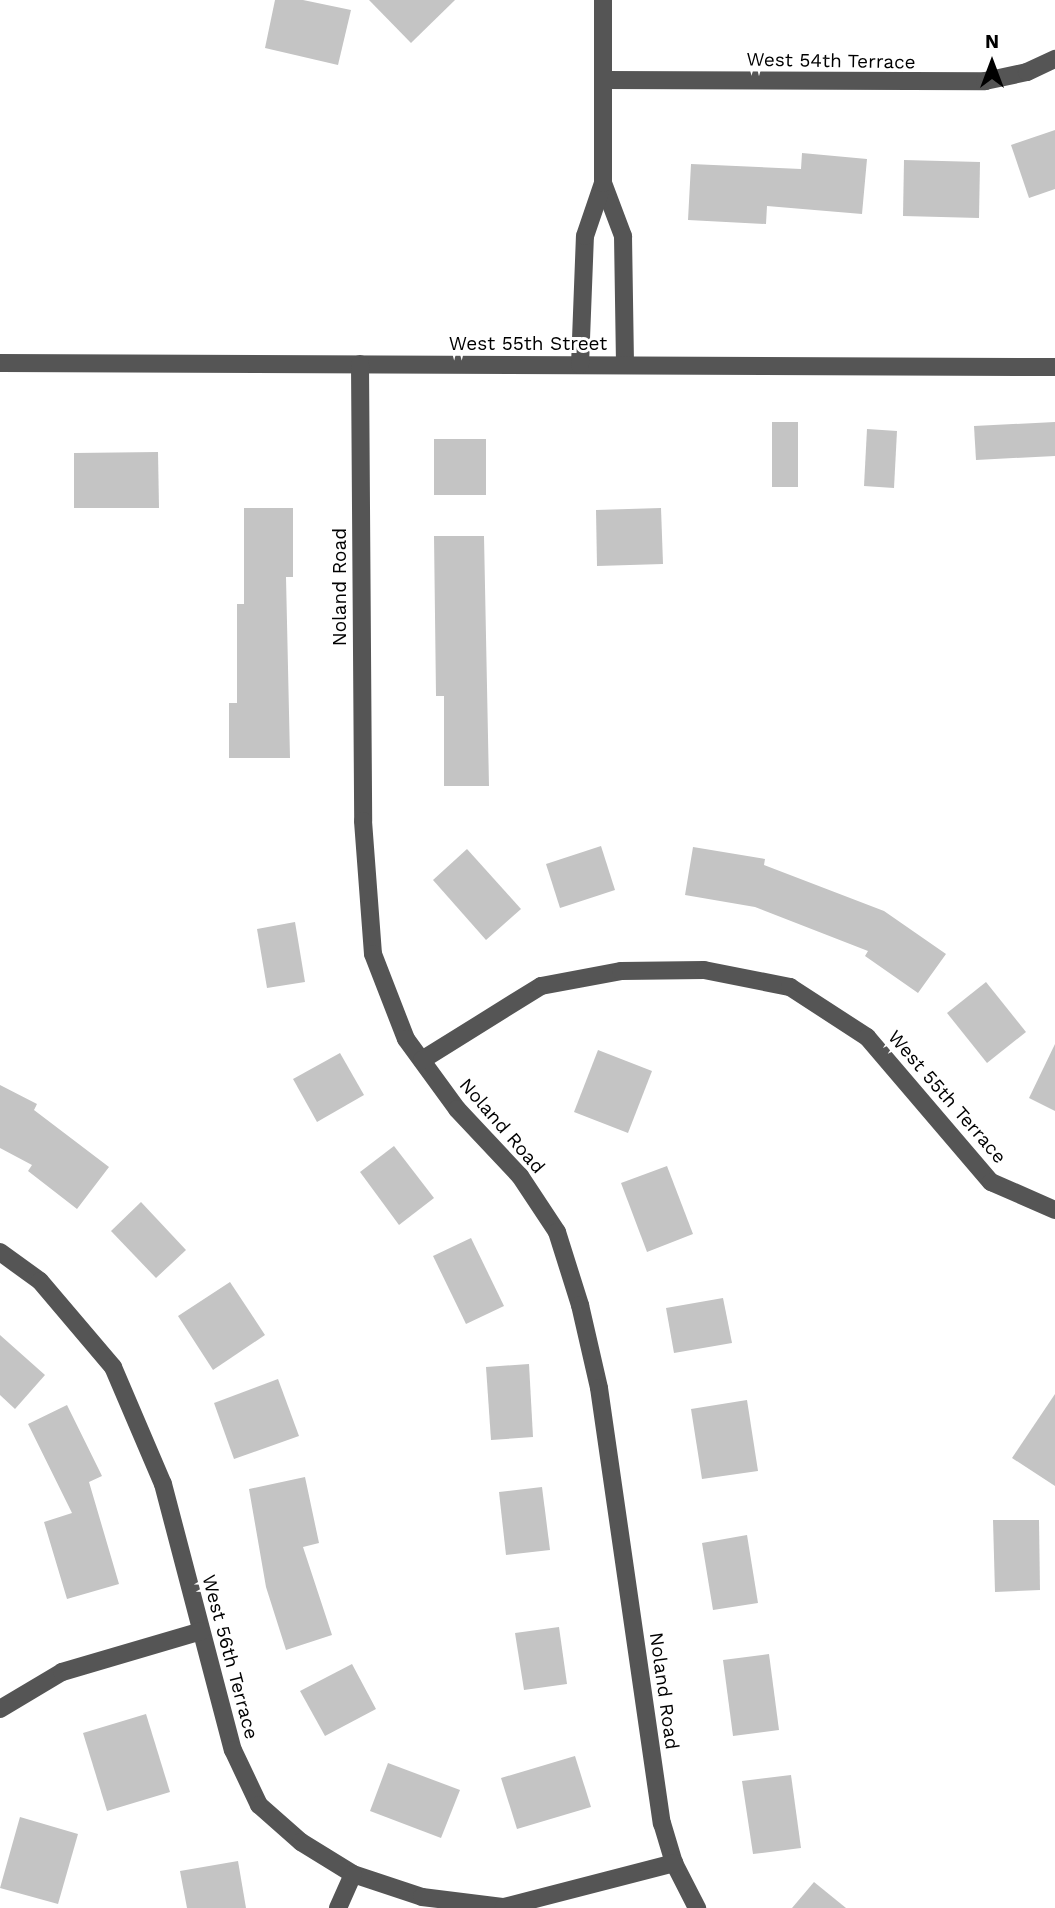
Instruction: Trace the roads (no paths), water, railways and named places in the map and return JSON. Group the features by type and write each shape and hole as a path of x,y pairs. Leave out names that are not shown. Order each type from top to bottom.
{"street":[{"path":"580,365 585,236 603,183 603,0"},
{"name":"West 54th Terrace","path":"604,80 985,81 1027,72 1055,59"},
{"path":"603,183 623,236 625,365"},
{"name":"West 55th Street","path":"0,363 1055,366"},
{"name":"Noland Road","path":"360,364 363,821 373,954 406,1039 457,1109 520,1176 557,1232 576,1292 599,1388 662,1823 674,1863 697,1908"},
{"name":"West 55th Terrace","path":"422,1060 497,1010 554,983 621,971 704,970 790,988 867,1037 992,1182 1055,1210"},
{"name":"West 56th Terrace","path":"0,1252 40,1281 113,1367 163,1484 233,1750 259,1805 301,1842 353,1874 422,1897 504,1908 674,1863"},
{"path":"0,1709 62,1672 201,1631"},
{"path":"338,1908 353,1874"}]}
